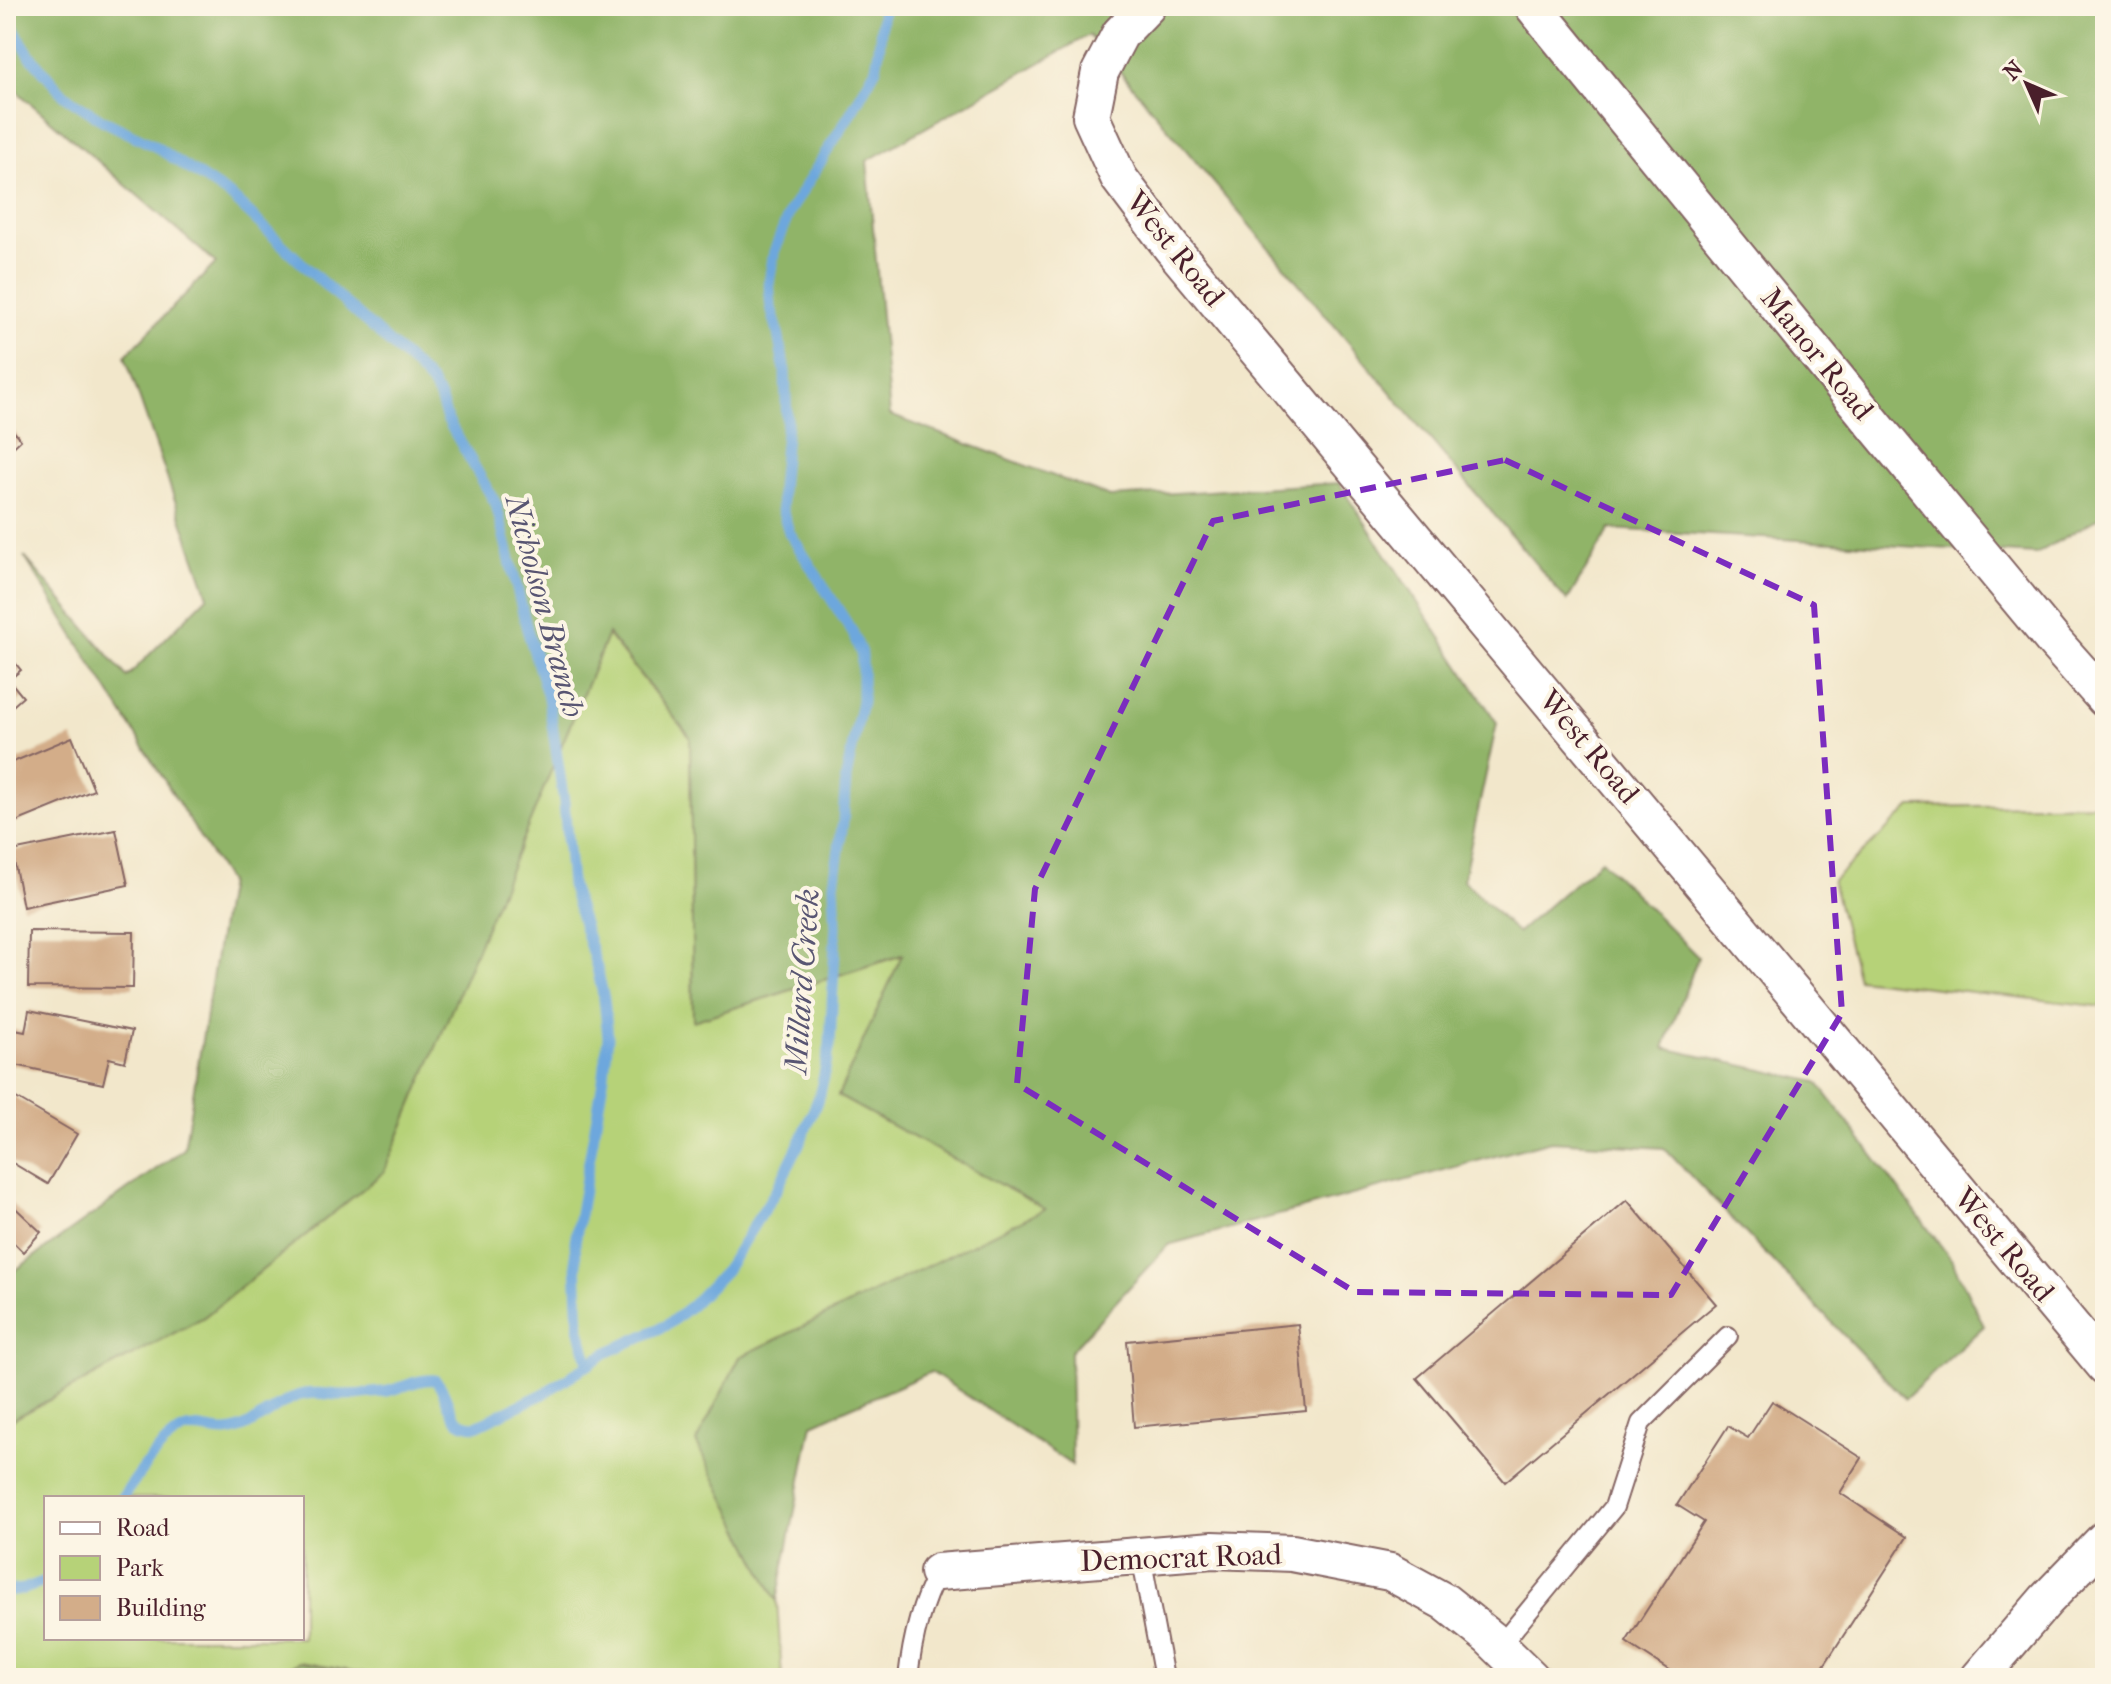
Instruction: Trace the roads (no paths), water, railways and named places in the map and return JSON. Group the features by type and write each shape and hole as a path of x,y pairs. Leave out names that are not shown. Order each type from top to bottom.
{"street":[{"name":"West Road","path":"1147,6 1120,34 1100,72 1091,117 1119,178 1171,247 2105,1366"},
{"name":"Manor Road","path":"1533,6 1877,428 2105,699"},
{"path":"1979,1678 2046,1600 2105,1539"},
{"name":"Democrat Road","path":"938,1572 1213,1550 1292,1553 1390,1572 1445,1602 1531,1678"}],"lane":[{"path":"1499,1647 1614,1507 1641,1423 1728,1336"},
{"path":"1141,1556 1164,1678"},
{"path":"908,1678 912,1645 926,1594 938,1572"}],"waterway":[{"name":"Millard Creek","path":"123,1496 150,1460 175,1435 189,1429 236,1430 302,1394 371,1393 435,1380 454,1416 466,1425 476,1426 543,1394 606,1353 667,1325 725,1271 777,1189 820,1094 830,1045 836,927 834,884 846,778 862,701 862,656 853,633 789,532 782,509 787,422 785,371 771,308 769,283 774,252 790,211 876,68 883,6"},
{"name":"Nicholson Branch","path":"6,17 31,57 64,95 102,120 153,145 232,197 416,367 440,398 447,419 496,504 527,629 548,697 564,802 571,885 604,999 608,1037 604,1075 575,1242 579,1327 589,1365"},
{"name":"Millard Creek","path":"6,1591 44,1582"}]}
